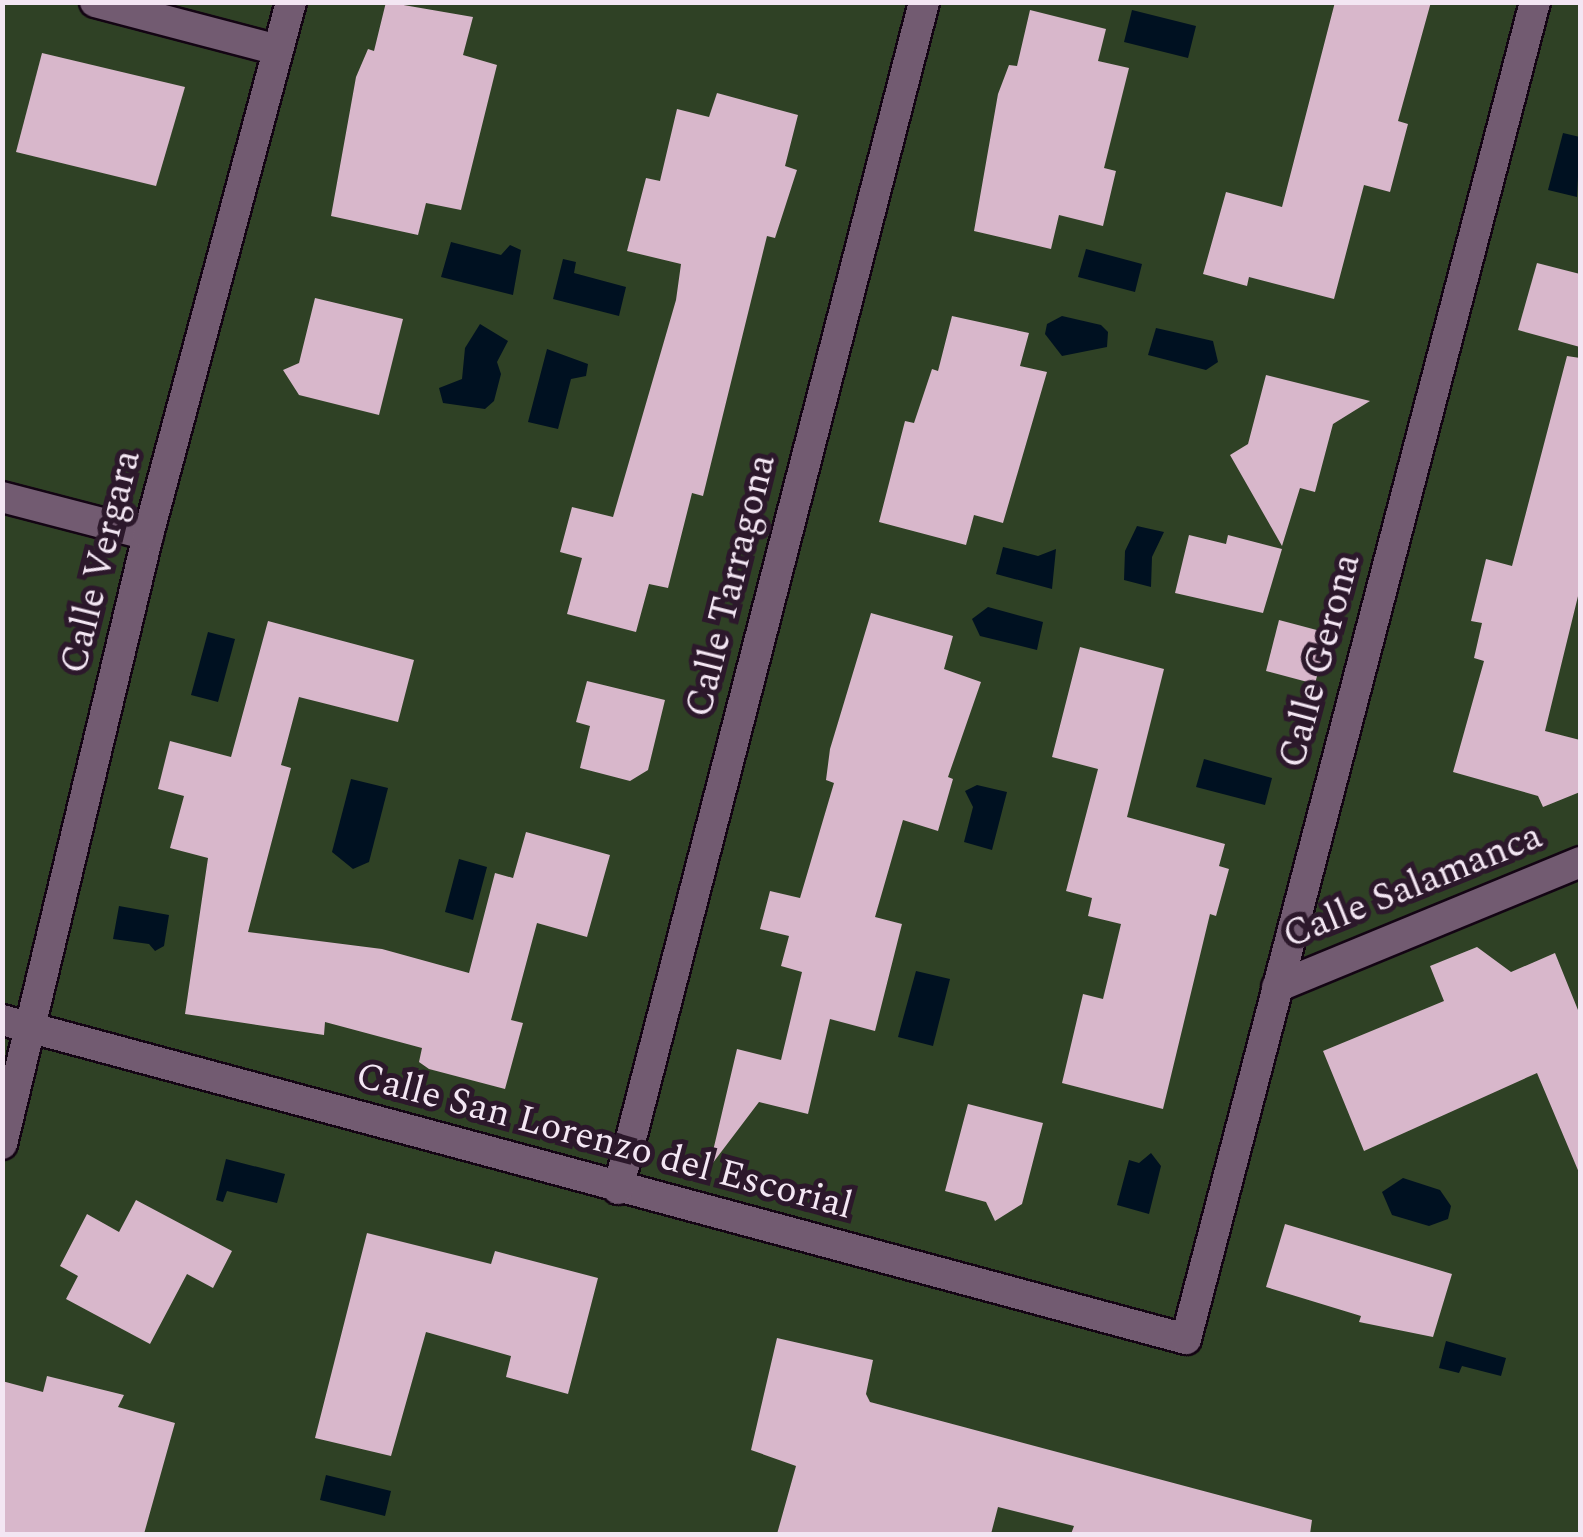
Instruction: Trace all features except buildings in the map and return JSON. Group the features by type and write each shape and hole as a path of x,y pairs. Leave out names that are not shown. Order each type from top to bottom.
{"street":[{"path":"95,2 278,50"},
{"name":"Calle Vergara","path":"2,1144 33,1028 148,534 291,2"},
{"name":"Calle Tarragona","path":"618,1189 924,2"},
{"name":"Calle Gerona","path":"1186,1340 1535,2"},
{"path":"2,496 148,534"},
{"name":"Calle Salamanca","path":"1276,987 1580,862"},
{"name":"Calle San Lorenzo del Escorial","path":"2,1020 1186,1340"}],"green space":[{"path":"3,3 1580,3 1580,1534 3,1534"}],"water":[{"path":"1132,10 1196,26 1188,58 1124,42"},
{"path":"1563,133 1580,137 1577,197 1548,190"},
{"path":"451,242 501,255 510,245 521,250 513,295 441,277"},
{"path":"1086,249 1142,264 1135,292 1078,277"},
{"path":"563,259 576,262 574,273 626,287 619,316 553,299"},
{"path":"1062,316 1101,325 1108,332 1107,347 1062,356 1045,334 1047,324"},
{"path":"480,324 508,341 497,362 501,374 494,401 485,409 443,403 439,388 462,379 465,348"},
{"path":"1156,328 1213,341 1218,362 1206,370 1148,355"},
{"path":"547,349 588,364 586,376 571,379 558,429 528,422"},
{"path":"1137,526 1164,532 1152,557 1151,587 1124,580 1125,551"},
{"path":"1003,547 1038,556 1056,549 1052,589 996,574"},
{"path":"988,607 1043,622 1037,650 980,636 972,619"},
{"path":"208,632 235,639 218,702 191,695"},
{"path":"1204,759 1272,778 1265,805 1196,787"},
{"path":"351,779 388,788 369,862 353,869 332,852"},
{"path":"977,785 1007,792 992,850 964,842 973,807 965,791"},
{"path":"459,859 487,867 473,920 445,912"},
{"path":"119,906 169,915 164,946 155,951 149,944 113,939"},
{"path":"916,971 950,979 933,1046 898,1037"},
{"path":"1151,1153 1161,1166 1149,1214 1117,1205 1129,1160 1139,1163"},
{"path":"226,1159 285,1174 277,1203 227,1191 223,1202 216,1200"},
{"path":"1403,1178 1440,1190 1451,1206 1448,1219 1429,1226 1392,1215 1382,1192"},
{"path":"1446,1341 1506,1358 1501,1376 1462,1366 1459,1373 1439,1368"},
{"path":"326,1475 391,1491 385,1516 320,1500"}]}
